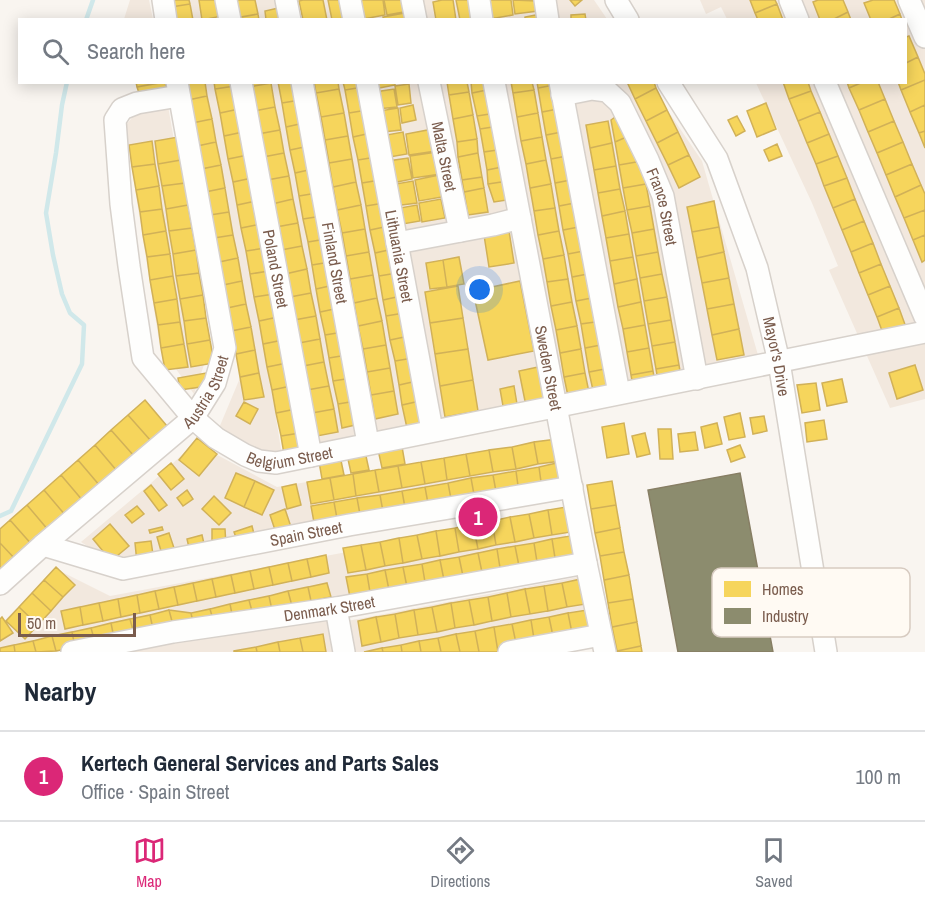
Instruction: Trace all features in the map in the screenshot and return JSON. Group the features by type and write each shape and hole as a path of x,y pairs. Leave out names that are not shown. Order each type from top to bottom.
{"street":[{"path":"163,0 166,18"},
{"path":"226,0 230,18"},
{"path":"286,0 290,18"},
{"path":"350,0 354,18"},
{"path":"412,0 416,18"},
{"path":"478,0 482,18"},
{"path":"545,0 548,18"},
{"path":"616,0 627,18"},
{"path":"790,0 797,18"},
{"path":"909,0 925,37"},
{"name":"Poland Street","path":"241,84 311,456"},
{"name":"Finland Street","path":"302,84 368,443"},
{"name":"Lithuania Street","path":"367,84 432,430"},
{"name":"Malta Street","path":"429,84 460,231"},
{"name":"Sweden Street","path":"494,84 603,643"},
{"name":"Mayor's Drive","path":"669,84 717,159 757,268 779,362 812,568"},
{"path":"826,84 925,317"},
{"name":"France Street","path":"561,89 592,88 607,91 620,104 648,160 663,196 697,379"},
{"name":"Belgium Street","path":"178,89 122,109 114,120 121,204 143,358 194,418 216,438 259,461 276,463 925,333"},
{"name":"Austria Street","path":"0,584 194,418 215,383 225,348 178,89"},
{"path":"561,89 619,393"},
{"path":"397,243 520,218"},
{"name":"Spain Street","path":"43,545 123,569 350,525 572,487"},
{"name":"Denmark Street","path":"72,652 175,642 336,608 586,563"},
{"path":"336,608 344,652"},
{"name":"Mayor's Drive","path":"824,637 826,652"},
{"path":"509,652 603,643"}],"shaded area":[{"path":"130,0 149,0 153,18 124,18"},
{"path":"179,0 212,0 215,18 183,18"},
{"path":"243,0 594,0 606,18 246,18"},
{"path":"700,0 925,0 925,399 890,408 829,270 838,266 812,203 756,84 907,84 907,18 726,18 721,7 706,14"},
{"path":"138,84 164,84 210,347 194,394 160,347 125,126 142,106"},
{"path":"194,84 224,84 282,456 273,458 219,428 245,366"},
{"path":"256,84 650,84 702,161 758,355 317,453"},
{"path":"551,441 555,488 111,561 81,542 195,443 277,487"},
{"path":"563,512 569,559 44,652 0,652 0,625 56,569 110,596"},
{"path":"583,576 595,628 473,652 352,652 347,621"},
{"path":"328,612 335,652 112,652"}],"building: Homes":[{"path":"169,0 189,0 190,4 171,7"},
{"path":"199,0 219,0 222,16 202,18"},
{"path":"232,0 255,0 258,14 236,18"},
{"path":"323,0 327,18 303,18 299,1"},
{"path":"328,0 347,0 350,17 332,18"},
{"path":"355,0 383,0 385,15 358,18"},
{"path":"384,0 407,0 409,11 387,15"},
{"path":"453,0 456,18 436,18 433,2"},
{"path":"456,0 477,0 478,18 460,18"},
{"path":"487,0 511,0 513,15 490,18"},
{"path":"513,0 537,1 538,11 515,14"},
{"path":"570,0 582,0 575,6"},
{"path":"750,0 775,0 777,4 755,13"},
{"path":"843,0 848,12 836,18 819,18 813,2"},
{"path":"873,0 894,0 900,14 891,18 870,18 864,3"},
{"path":"190,4 193,18 173,18 171,7"},
{"path":"777,4 782,18 757,18 755,13"},
{"path":"283,7 285,18 266,18 265,11"},
{"path":"410,12 412,18 383,18"},
{"path":"848,12 850,18 836,18"},
{"path":"546,13 547,18 525,18"},
{"path":"258,14 259,18 236,18"},
{"path":"585,14 586,18 571,18 571,15"},
{"path":"909,36 918,57 907,62 907,37"},
{"path":"918,57 925,80 901,90 899,84 907,84 907,62"},
{"path":"925,80 925,105 910,112 901,90"},
{"path":"136,84 152,84 137,87"},
{"path":"166,84 167,90 139,93 137,87"},
{"path":"185,84 205,84 207,96 188,100"},
{"path":"214,84 234,84 235,86 215,89"},
{"path":"248,84 266,84 249,87"},
{"path":"271,84 275,107 254,111 249,87"},
{"path":"278,84 297,84 300,100 282,103"},
{"path":"314,84 338,84 339,89 316,93"},
{"path":"344,84 362,84 363,87 345,90"},
{"path":"373,84 395,84 395,85 374,89"},
{"path":"409,84 411,103 398,105 395,86"},
{"path":"447,84 467,84 469,92 449,95"},
{"path":"471,84 491,84 492,89 472,93"},
{"path":"511,84 532,84 534,90 513,93"},
{"path":"537,84 559,84 538,88"},
{"path":"559,84 563,108 542,112 538,88"},
{"path":"628,84 655,84 656,88 635,99"},
{"path":"784,84 809,84 811,91 789,99"},
{"path":"858,84 879,84 885,99 859,110 849,88"},
{"path":"235,86 239,109 220,113 215,89"},
{"path":"363,87 367,110 349,113 345,90"},
{"path":"656,88 667,110 646,121 635,99"},
{"path":"339,89 344,113 321,117 316,93"},
{"path":"394,89 397,107 377,109 375,92"},
{"path":"492,89 496,113 477,116 472,93"},
{"path":"534,90 538,113 517,117 513,93"},
{"path":"811,91 820,112 798,121 789,99"},
{"path":"469,92 473,115 453,119 449,95"},
{"path":"207,96 212,119 192,123 188,100"},
{"path":"885,99 894,121 868,132 859,110"},
{"path":"300,100 304,123 286,127 282,103"},
{"path":"766,103 776,129 757,137 747,111"},
{"path":"413,105 416,120 402,123 400,108"},
{"path":"925,105 925,131 919,133 910,112"},
{"path":"275,107 280,130 258,134 254,111"},
{"path":"398,108 401,130 383,132 379,111"},
{"path":"563,108 567,131 546,135 542,112"},
{"path":"239,109 243,132 224,136 220,113"},
{"path":"367,110 371,133 353,137 349,113"},
{"path":"667,110 678,132 657,143 646,121"},
{"path":"820,112 829,134 807,143 798,121"},
{"path":"344,113 348,136 325,140 321,117"},
{"path":"496,113 499,126 480,129 477,116"},
{"path":"538,113 542,137 521,141 517,117"},
{"path":"621,113 631,135 615,142 611,120"},
{"path":"473,115 477,139 457,142 453,119"},
{"path":"737,116 745,131 736,136 728,120"},
{"path":"212,119 216,142 197,146 192,123"},
{"path":"608,121 612,143 590,148 586,125"},
{"path":"894,121 903,142 877,153 868,132"},
{"path":"304,123 309,146 290,150 286,127"},
{"path":"499,126 504,149 484,152 480,129"},
{"path":"433,129 436,151 409,155 406,134"},
{"path":"280,130 284,153 263,157 258,134"},
{"path":"567,131 572,155 551,159 546,135"},
{"path":"925,131 925,148 919,133"},
{"path":"243,132 248,155 228,159 224,136"},
{"path":"403,132 407,154 384,158 381,136"},
{"path":"678,132 689,155 668,165 657,143"},
{"path":"371,133 376,157 358,160 353,137"},
{"path":"829,134 838,156 816,164 807,143"},
{"path":"631,135 642,161 619,165 615,142"},
{"path":"348,136 352,159 329,163 325,140"},
{"path":"178,137 181,160 158,164 155,141"},
{"path":"542,137 546,160 526,164 521,141"},
{"path":"477,139 478,153 458,157 457,142"},
{"path":"152,141 155,164 132,167 129,145"},
{"path":"216,142 221,165 201,169 197,146"},
{"path":"903,142 912,164 886,175 877,153"},
{"path":"612,143 616,166 594,170 590,148"},
{"path":"777,144 782,156 769,161 764,150"},
{"path":"309,146 313,169 295,173 290,150"},
{"path":"504,149 507,166 487,170 484,152"},
{"path":"437,152 441,174 413,178 410,156"},
{"path":"284,153 289,176 267,180 263,157"},
{"path":"478,153 482,177 462,180 458,157"},
{"path":"248,155 252,178 233,182 228,159"},
{"path":"572,155 576,179 555,183 551,159"},
{"path":"689,155 700,177 679,188 668,165"},
{"path":"838,156 847,178 824,186 816,164"},
{"path":"376,157 380,180 362,183 358,160"},
{"path":"408,158 412,179 392,183 388,161"},
{"path":"352,159 356,182 333,187 329,163"},
{"path":"181,160 185,183 162,186 158,164"},
{"path":"546,160 551,184 530,188 526,164"},
{"path":"642,161 646,184 623,188 619,165"},
{"path":"155,164 159,186 136,190 132,167"},
{"path":"912,164 921,185 895,197 886,175"},
{"path":"221,165 225,188 205,192 201,169"},
{"path":"507,166 508,181 488,184 487,170"},
{"path":"616,166 620,189 598,193 594,170"},
{"path":"313,169 317,193 299,196 295,173"},
{"path":"439,175 442,197 419,201 415,180"},
{"path":"289,176 293,199 272,204 267,180"},
{"path":"482,177 484,188 464,192 462,180"},
{"path":"252,178 256,201 237,205 233,182"},
{"path":"847,178 855,199 833,208 824,186"},
{"path":"576,179 580,202 559,206 555,183"},
{"path":"380,180 384,203 366,206 362,183"},
{"path":"413,181 417,203 394,206 390,185"},
{"path":"508,181 513,199 494,202 488,184"},
{"path":"356,182 361,205 337,210 333,187"},
{"path":"185,183 188,205 166,209 162,186"},
{"path":"551,184 555,208 534,211 530,188"},
{"path":"646,184 650,206 627,210 623,188"},
{"path":"921,185 925,194 925,210 904,218 895,197"},
{"path":"159,186 162,209 140,212 136,190"},
{"path":"225,188 229,212 210,215 205,192"},
{"path":"484,188 488,212 468,215 464,192"},
{"path":"620,189 625,211 602,216 598,193"},
{"path":"317,193 322,216 303,219 299,196"},
{"path":"293,199 298,223 276,227 272,204"},
{"path":"441,199 445,218 422,222 419,203"},
{"path":"855,199 864,221 842,230 833,208"},
{"path":"256,201 261,224 241,228 237,205"},
{"path":"714,201 719,227 692,232 687,207"},
{"path":"580,202 584,226 563,230 559,206"},
{"path":"384,203 389,226 370,230 366,206"},
{"path":"188,205 192,228 169,231 166,209"},
{"path":"361,205 365,229 342,233 337,210"},
{"path":"417,205 420,221 397,225 394,209"},
{"path":"650,206 654,229 632,233 627,210"},
{"path":"555,208 559,231 538,235 534,211"},
{"path":"162,209 166,231 143,235 140,212"},
{"path":"925,210 925,235 913,240 904,218"},
{"path":"625,211 629,234 606,238 602,216"},
{"path":"229,212 233,235 214,238 210,215"},
{"path":"322,216 326,239 308,242 303,219"},
{"path":"864,221 873,243 851,252 842,230"},
{"path":"298,223 302,246 281,250 276,227"},
{"path":"261,224 265,248 246,251 241,228"},
{"path":"389,226 393,249 375,253 370,230"},
{"path":"584,226 589,250 568,254 563,230"},
{"path":"719,227 724,252 697,258 692,232"},
{"path":"192,228 196,250 173,254 169,231"},
{"path":"365,229 369,252 346,256 342,233"},
{"path":"654,229 658,252 636,256 632,233"},
{"path":"166,231 170,254 147,257 143,235"},
{"path":"509,231 514,263 489,267 484,235"},
{"path":"559,231 564,255 543,259 538,235"},
{"path":"629,234 633,257 610,261 606,238"},
{"path":"233,235 238,258 219,262 214,238"},
{"path":"925,235 925,260 922,262 913,240"},
{"path":"326,239 330,262 312,265 308,242"},
{"path":"873,243 881,264 859,273 851,252"},
{"path":"302,246 307,269 285,274 281,250"},
{"path":"265,248 269,271 250,274 246,251"},
{"path":"393,249 397,273 379,276 375,253"},
{"path":"196,250 199,273 176,276 173,254"},
{"path":"589,250 593,273 572,277 568,254"},
{"path":"369,252 373,275 350,279 346,256"},
{"path":"658,252 662,274 640,278 636,256"},
{"path":"724,252 729,278 702,283 697,258"},
{"path":"170,254 173,276 150,280 147,257"},
{"path":"564,255 568,279 547,282 543,259"},
{"path":"459,257 464,284 447,287 443,260"},
{"path":"633,257 637,279 614,284 610,261"},
{"path":"238,258 242,281 223,285 219,262"},
{"path":"443,260 447,287 430,289 426,263"},
{"path":"330,262 334,285 316,289 312,265"},
{"path":"881,264 890,286 868,295 859,273"},
{"path":"307,269 311,293 290,297 285,274"},
{"path":"269,271 274,294 254,297 250,274"},
{"path":"199,273 203,295 180,299 176,276"},
{"path":"397,273 401,296 383,300 379,276"},
{"path":"593,273 597,297 576,301 572,277"},
{"path":"662,274 667,297 644,301 640,278"},
{"path":"373,275 377,298 354,303 350,279"},
{"path":"173,276 177,299 154,303 150,280"},
{"path":"729,278 734,304 707,309 702,283"},
{"path":"568,279 572,302 551,306 547,282"},
{"path":"637,279 641,302 618,307 614,284"},
{"path":"242,281 246,304 227,308 223,285"},
{"path":"520,281 534,351 488,360 473,291"},
{"path":"334,285 339,308 320,312 316,289"},
{"path":"458,286 463,318 430,323 425,292"},
{"path":"890,286 899,308 877,317 868,295"},
{"path":"311,293 316,316 294,320 290,297"},
{"path":"274,294 278,317 259,321 254,297"},
{"path":"203,295 206,318 184,321 180,299"},
{"path":"401,296 404,313 386,316 383,300"},
{"path":"597,297 602,321 581,324 576,301"},
{"path":"667,297 671,320 648,324 644,301"},
{"path":"377,298 382,321 358,326 354,303"},
{"path":"177,299 180,322 158,325 154,303"},
{"path":"572,302 577,326 556,330 551,306"},
{"path":"641,302 645,325 623,329 618,307"},
{"path":"246,304 251,327 231,331 227,308"},
{"path":"734,304 739,329 712,335 707,309"},
{"path":"339,308 343,332 325,335 320,312"},
{"path":"899,308 907,330 885,339 877,317"},
{"path":"404,313 409,336 390,340 386,316"},
{"path":"316,316 320,339 299,343 294,320"},
{"path":"278,317 283,340 263,344 259,321"},
{"path":"206,318 210,340 187,344 184,321"},
{"path":"463,318 468,349 435,354 430,323"},
{"path":"671,320 675,342 652,346 648,324"},
{"path":"382,321 386,345 363,349 358,326"},
{"path":"602,321 606,344 585,348 581,324"},
{"path":"180,322 184,344 161,348 158,325"},
{"path":"645,325 649,348 627,352 623,329"},
{"path":"577,326 581,349 560,353 556,330"},
{"path":"251,327 255,350 236,354 231,331"},
{"path":"739,329 744,355 717,360 712,335"},
{"path":"343,332 347,355 329,358 325,335"},
{"path":"409,336 413,358 395,361 390,340"},
{"path":"320,339 324,362 303,366 299,343"},
{"path":"210,340 214,363 191,367 187,344"},
{"path":"283,340 287,363 267,367 263,344"},
{"path":"675,342 679,365 656,369 652,346"},
{"path":"184,344 188,367 165,370 161,348"},
{"path":"606,344 610,368 589,372 585,348"},
{"path":"386,345 390,368 367,372 363,349"},
{"path":"649,348 653,371 631,375 627,352"},
{"path":"468,349 473,380 440,386 435,354"},
{"path":"581,349 585,373 564,377 560,353"},
{"path":"255,350 259,373 240,377 236,354"},
{"path":"347,355 352,378 333,381 329,358"},
{"path":"413,358 417,381 399,385 395,361"},
{"path":"324,362 329,386 307,390 303,366"},
{"path":"287,363 291,386 272,390 267,367"},
{"path":"679,365 683,388 660,392 656,369"},
{"path":"915,365 923,390 897,399 889,373"},
{"path":"543,366 550,401 526,406 519,371"},
{"path":"390,368 394,391 371,395 367,372"},
{"path":"610,368 615,392 594,395 589,372"},
{"path":"653,371 657,393 635,397 631,375"},
{"path":"206,373 208,386 180,390 178,378"},
{"path":"259,373 264,397 244,400 240,377"},
{"path":"585,373 590,397 569,401 564,377"},
{"path":"352,378 356,401 338,404 333,381"},
{"path":"842,379 847,402 827,406 822,383"},
{"path":"473,380 478,411 445,417 440,386"},
{"path":"417,381 420,401 402,405 399,385"},
{"path":"816,383 820,410 802,413 797,385"},
{"path":"291,386 296,409 276,413 272,390"},
{"path":"329,386 334,409 312,413 307,390"},
{"path":"514,386 517,404 503,406 500,389"},
{"path":"394,391 398,414 375,419 371,395"},
{"path":"145,400 167,426 151,441 128,415"},
{"path":"356,401 360,424 342,428 338,404"},
{"path":"420,401 425,424 407,428 402,405"},
{"path":"244,402 258,409 250,424 236,416"},
{"path":"296,409 300,433 281,436 276,413"},
{"path":"334,409 338,432 317,436 312,413"},
{"path":"740,413 745,437 729,440 724,417"},
{"path":"128,415 151,441 134,456 111,430"},
{"path":"764,416 767,431 753,434 750,418"},
{"path":"824,420 827,439 807,442 805,423"},
{"path":"624,423 629,454 607,458 602,427"},
{"path":"717,423 722,444 705,448 701,427"},
{"path":"658,429 671,429 673,459 660,459"},
{"path":"111,430 134,456 117,471 95,445"},
{"path":"695,432 698,450 680,452 678,434"},
{"path":"300,433 303,450 284,454 281,436"},
{"path":"645,433 650,454 637,457 632,436"},
{"path":"197,438 217,454 199,476 179,460"},
{"path":"557,439 561,461 538,464 534,442"},
{"path":"401,441 405,464 382,468 377,445"},
{"path":"534,442 538,464 516,469 512,447"},
{"path":"95,445 117,471 100,486 78,460"},
{"path":"740,445 745,457 731,462 727,450"},
{"path":"364,447 369,470 351,473 346,450"},
{"path":"512,447 516,469 493,472 489,450"},
{"path":"489,450 493,472 470,476 466,454"},
{"path":"339,451 344,475 322,479 318,456"},
{"path":"466,454 470,476 447,480 444,458"},
{"path":"444,458 447,480 425,484 421,462"},
{"path":"78,460 100,486 83,501 61,475"},
{"path":"421,462 425,484 402,488 398,466"},
{"path":"561,462 565,484 542,489 539,467"},
{"path":"171,463 184,479 171,490 158,474"},
{"path":"398,466 402,488 379,492 375,470"},
{"path":"539,467 542,489 519,493 516,471"},
{"path":"375,470 379,492 356,496 353,474"},
{"path":"516,471 519,493 497,497 493,475"},
{"path":"236,473 255,481 244,507 225,498"},
{"path":"353,474 356,496 334,500 330,478"},
{"path":"61,475 83,501 66,516 44,490"},
{"path":"493,475 497,497 475,500 471,478"},
{"path":"330,478 334,500 311,504 307,482"},
{"path":"471,478 475,500 452,504 448,483"},
{"path":"255,481 274,490 262,515 244,507"},
{"path":"612,481 616,505 591,509 587,485"},
{"path":"448,483 452,504 429,509 425,487"},
{"path":"296,484 301,505 287,509 282,487"},
{"path":"151,485 167,505 159,511 144,491"},
{"path":"425,487 429,509 406,513 402,491"},
{"path":"44,490 66,516 49,531 27,505"},
{"path":"187,490 193,499 183,506 177,498"},
{"path":"402,491 406,513 384,517 380,495"},
{"path":"380,495 384,517 361,520 357,498"},
{"path":"214,496 231,513 219,525 202,509"},
{"path":"357,498 361,520 338,524 334,502"},
{"path":"334,502 338,524 315,528 311,506"},
{"path":"27,505 49,531 33,546 10,520"},
{"path":"616,505 620,528 595,533 591,509"},
{"path":"137,506 144,514 132,523 125,515"},
{"path":"566,507 571,532 552,535 548,510"},
{"path":"285,509 293,533 278,539 270,515"},
{"path":"548,510 552,535 534,538 529,514"},
{"path":"529,514 534,538 515,542 510,517"},
{"path":"510,517 515,542 496,545 492,521"},
{"path":"10,520 33,546 16,560 0,543 0,529"},
{"path":"492,521 496,545 478,549 473,524"},
{"path":"110,524 129,546 111,561 93,539"},
{"path":"473,524 478,549 459,552 455,528"},
{"path":"252,526 255,538 238,543 234,532"},
{"path":"162,527 163,530 150,533 149,530"},
{"path":"455,528 459,552 440,556 436,531"},
{"path":"620,528 624,552 600,556 595,533"},
{"path":"212,529 225,529 226,545 212,545"},
{"path":"436,531 440,556 422,559 417,535"},
{"path":"169,533 176,554 163,558 157,537"},
{"path":"202,535 205,548 190,552 187,539"},
{"path":"417,535 422,559 403,563 399,538"},
{"path":"570,536 575,560 556,564 552,539"},
{"path":"399,538 403,563 385,566 380,542"},
{"path":"552,539 556,564 538,568 534,543"},
{"path":"151,541 154,561 137,563 135,543"},
{"path":"380,542 385,566 366,570 361,545"},
{"path":"0,543 16,560 0,574"},
{"path":"534,543 538,568 520,571 515,546"},
{"path":"361,545 366,570 348,573 343,548"},
{"path":"515,546 520,571 501,574 497,549"},
{"path":"497,549 501,574 483,577 478,553"},
{"path":"624,552 629,575 604,580 600,556"},
{"path":"478,553 483,577 464,581 459,557"},
{"path":"326,555 329,573 311,577 307,559"},
{"path":"459,557 464,581 445,585 440,560"},
{"path":"307,559 311,577 292,581 288,563"},
{"path":"440,560 445,585 426,588 422,564"},
{"path":"288,563 292,581 273,585 269,567"},
{"path":"422,564 426,588 408,592 403,567"},
{"path":"56,567 75,585 63,597 44,580"},
{"path":"269,567 273,585 254,589 250,571"},
{"path":"403,567 408,592 390,595 385,570"},
{"path":"385,570 390,595 371,598 367,574"},
{"path":"250,571 254,589 235,593 231,575"},
{"path":"367,574 371,598 351,602 346,577"},
{"path":"231,575 235,593 216,597 212,579"},
{"path":"629,575 633,599 608,603 604,580"},
{"path":"212,579 216,597 197,601 193,583"},
{"path":"581,579 586,604 567,607 562,583"},
{"path":"44,580 63,597 51,611 32,593"},
{"path":"193,583 197,601 178,605 174,587"},
{"path":"327,583 331,597 311,601 308,587"},
{"path":"562,583 567,607 548,611 544,586"},
{"path":"544,586 548,611 530,614 525,589"},
{"path":"174,587 178,605 159,609 155,591"},
{"path":"308,587 311,601 292,606 288,591"},
{"path":"525,589 530,614 511,617 507,593"},
{"path":"155,591 159,609 140,613 137,595"},
{"path":"288,591 292,606 272,610 269,596"},
{"path":"32,593 51,611 38,625 19,607"},
{"path":"507,593 511,617 492,621 488,597"},
{"path":"137,595 140,613 121,617 118,599"},
{"path":"269,596 272,610 253,615 249,600"},
{"path":"488,597 492,621 474,625 469,600"},
{"path":"118,599 121,617 103,621 99,603"},
{"path":"633,599 637,622 612,627 608,603"},
{"path":"249,600 253,615 233,619 230,604"},
{"path":"469,600 474,625 455,628 451,603"},
{"path":"99,603 103,621 83,625 80,607"},
{"path":"451,603 455,628 437,632 432,607"},
{"path":"230,604 233,619 214,623 210,609"},
{"path":"19,607 38,625 25,639 6,621"},
{"path":"80,607 83,625 65,629 61,611"},
{"path":"432,607 437,632 418,635 414,610"},
{"path":"210,609 214,623 194,627 191,613"},
{"path":"169,610 191,613 194,627 173,625"},
{"path":"169,610 173,625 153,629 150,615"},
{"path":"414,610 418,635 399,638 395,614"},
{"path":"587,610 591,635 573,638 568,613"},
{"path":"568,613 573,638 554,641 549,617"},
{"path":"395,614 399,638 381,642 376,617"},
{"path":"150,615 153,629 134,634 130,619"},
{"path":"2,617 13,633 0,641 0,619"},
{"path":"376,617 381,642 362,646 358,621"},
{"path":"549,617 554,641 535,645 531,620"},
{"path":"130,619 134,634 114,638 111,623"},
{"path":"531,620 535,645 517,648 512,624"},
{"path":"637,622 641,646 617,651 612,627"},
{"path":"111,623 114,638 95,642 91,628"},
{"path":"512,624 517,648 498,652 494,627"},
{"path":"494,627 498,652 479,652 475,631"},
{"path":"91,628 95,642 75,647 72,632"},
{"path":"475,631 479,652 460,652 456,634"},
{"path":"72,632 75,647 56,651 52,636"},
{"path":"323,634 326,652 303,652 300,638"},
{"path":"456,634 460,652 441,652 438,638"},
{"path":"52,636 56,651 36,652 33,641"},
{"path":"300,638 303,652 280,652 278,642"},
{"path":"438,638 441,652 421,652 419,641"},
{"path":"33,641 36,652 15,652 14,645"},
{"path":"419,641 421,652 402,652 401,645"},
{"path":"278,642 280,652 257,652 256,647"},
{"path":"14,645 15,652 0,652 0,648"},
{"path":"401,645 402,652 383,652 382,648"},
{"path":"641,646 642,652 617,652 617,651"},
{"path":"256,647 257,652 234,652 234,651"},
{"path":"382,648 383,652 364,652"}],"building: Industry":[{"path":"740,473 758,568 712,568 712,637 770,637 773,652 678,652 648,490"}],"waterway":[{"path":"87,18 93,0"},
{"path":"0,516 11,511 82,364 84,325 70,313 62,294 46,213 67,84"}],"place":[{"name":"Kertech General Services and Parts Sales","path":"478,517"}]}
